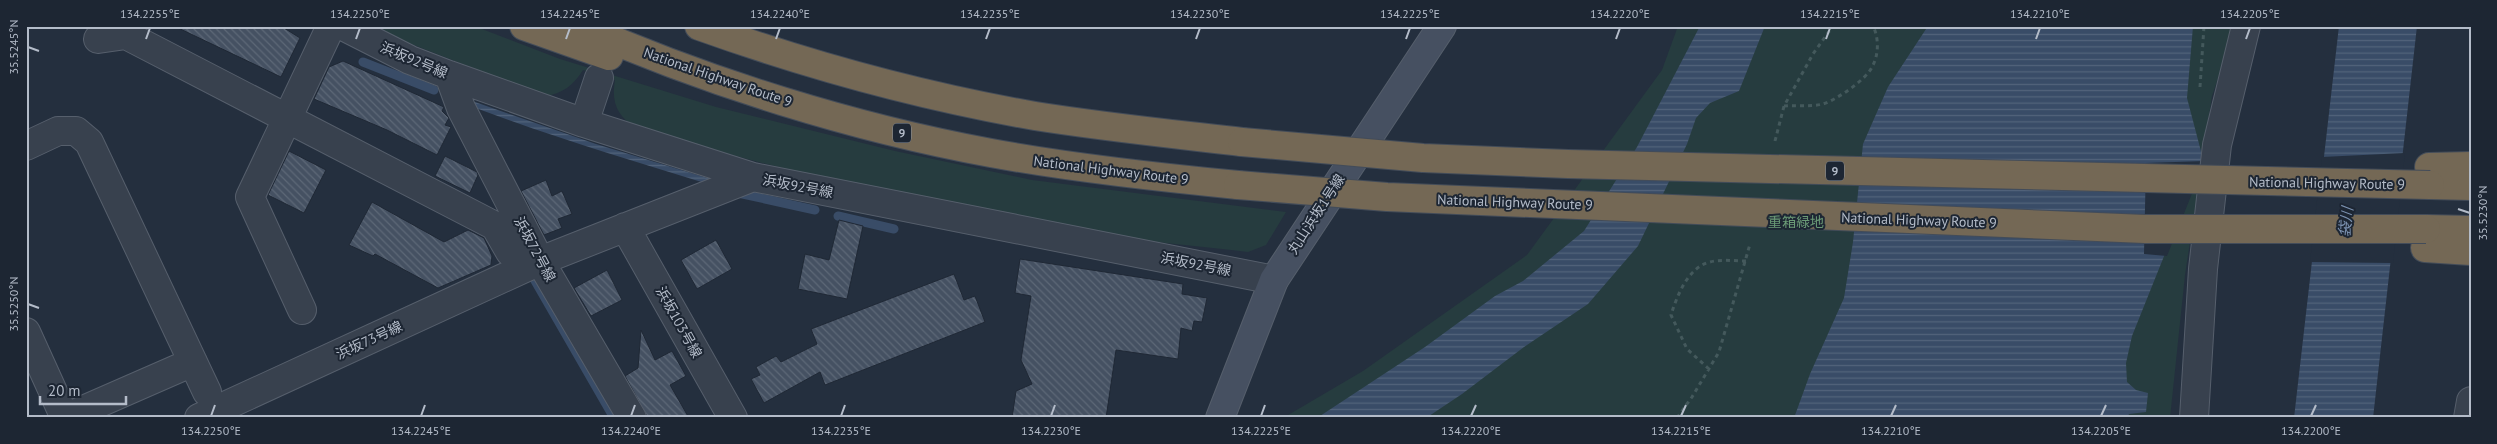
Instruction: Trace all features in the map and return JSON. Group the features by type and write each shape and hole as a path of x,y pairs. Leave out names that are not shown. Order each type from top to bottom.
{"highway":[{"path":"524,26 659,72 790,103"},
{"name":"National Highway Route 9","path":"580,26 699,72 790,103 886,129 991,153 1153,177 1396,197 2145,229 2425,239 2471,230"},
{"name":"National Highway Route 9","path":"699,26 801,60 926,94 983,106 1091,124 1242,142 1373,154 1482,161 2146,180 2429,176 2471,186"},
{"path":"731,26 801,60"},
{"path":"2429,176 2471,166"},
{"path":"2425,239 2471,251"}],"street":[{"path":"302,310 250,197 286,117 332,26"},
{"name":"浜坂92号線","path":"343,26 410,60 449,75 584,123 753,177 1274,280"},
{"name":"丸山浜坂1号線","path":"1220,418 1274,280 1442,26"},
{"path":"2194,418 2203,269 2217,145 2246,26"},
{"path":"98,39 126,35 286,117 495,226 510,252"},
{"name":"浜坂72号線","path":"449,75 461,108 540,261 632,418"},
{"path":"584,123 599,78"},
{"path":"26,146 58,131 76,131 89,142 207,392"},
{"name":"浜坂73号線","path":"198,418 540,261 753,177"},
{"name":"浜坂103号線","path":"625,227 733,418"},
{"path":"26,332 65,418 193,362"},
{"path":"2468,418 2471,401"}],"path":[{"path":"1775,141 1784,106 1813,54 1833,26"},
{"path":"1784,106 1822,104 1836,98 1857,83 1872,68 1878,46 1873,26"},
{"path":"1677,418 1719,352 1750,244"},
{"path":"1709,369 1687,349 1671,315 1677,295 1691,274 1708,262 1746,261"}],"green space":[{"path":"365,26 474,26 560,59 716,107 895,151 1032,180 1286,212 1266,245 1248,252 1117,237 982,213 809,175 637,128 620,114 617,108 614,95 615,80 583,70 567,88 545,96"},
{"name":"重箱緑地","path":"1678,26 2236,26 2212,96 2185,275 2170,418 1283,418 1363,371 1527,255 1662,70"}],"water":[{"path":"1700,26 1765,26 1739,91 1710,103 1696,118 1687,144 1638,246 1588,304 1524,347 1462,394 1426,418 1317,418 1425,347 1495,296 1523,281 1584,231 1637,147"},
{"path":"1928,26 2193,26 2187,98 2203,159 2132,336 2126,363 2127,382 2136,390 2148,393 2146,412 2129,414 2127,418 1794,418 1810,374 1844,298 1853,242 1863,144 1888,87"},
{"name":"袋川","path":"2339,26 2417,26 2373,418 2294,418"},
{"path":"475,102 596,144 714,180 708,184 531,128 473,107"}],"pier":[{"path":"2405,153 2393,263 2310,262 2322,157"},
{"path":"2205,161 2167,256 2144,254 2146,163"}],"building":[{"path":"174,26 281,26 300,38 281,77"},
{"path":"343,61 444,107 442,111 449,118 445,125 451,127 437,155 387,130 314,99 329,67"},
{"path":"289,151 326,170 304,213 268,195"},
{"path":"445,156 477,172 478,175 470,193 435,176"},
{"path":"546,180 552,196 562,191 572,214 558,219 562,228 544,235 521,191"},
{"path":"372,202 444,242 468,230 484,238 492,256 491,265 438,288 375,254 373,256 349,245"},
{"path":"839,220 863,226 847,299 798,289 805,254 829,260"},
{"path":"716,240 732,269 697,289 681,260"},
{"path":"1020,259 1183,284 1182,294 1207,298 1202,322 1194,321 1192,331 1181,328 1178,359 1116,350 1106,418 1012,418 1016,391 1032,384 1021,360 1031,296 1015,293"},
{"path":"607,270 622,300 591,316 574,288"},
{"path":"954,274 964,300 975,296 985,322 825,385 820,372 764,403 751,379 760,375 756,367 776,356 781,362 817,344 811,329"},
{"path":"641,330 655,360 672,351 686,376 670,385 689,418 648,418 625,376 638,368"}],"waterway":[{"path":"363,62 434,90"},
{"path":"738,193 815,210"},
{"path":"838,216 894,229"},
{"path":"534,279 614,418"}]}
